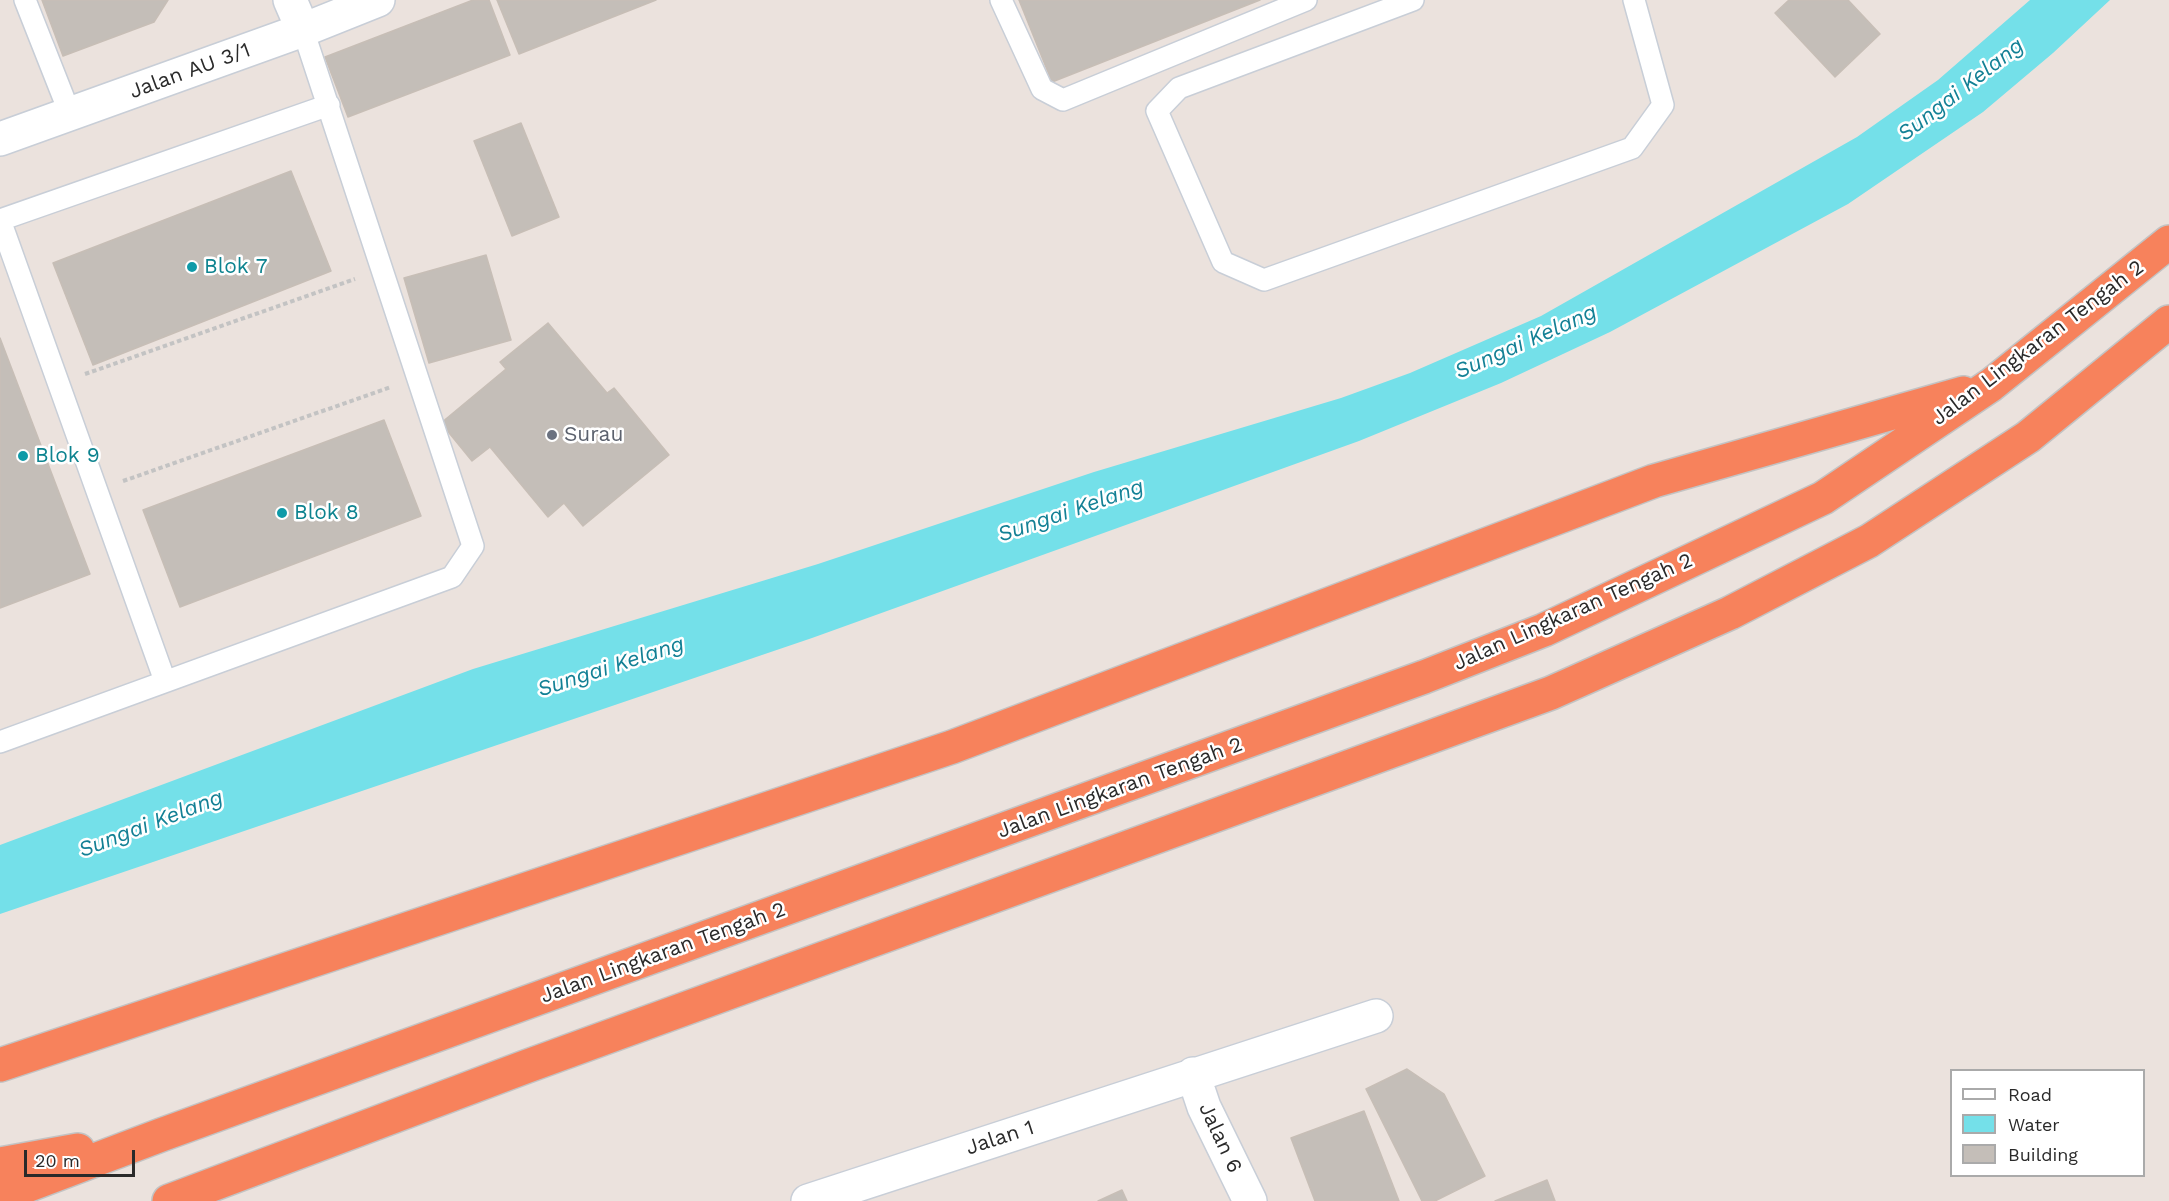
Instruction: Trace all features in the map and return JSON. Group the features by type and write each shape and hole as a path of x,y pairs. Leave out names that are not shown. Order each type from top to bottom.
{"highway":[{"name":"Jalan Lingkaran Tengah 2","path":"0,1196 161,1135 1424,677 1544,630 1823,498 1991,385 2169,242"},
{"path":"169,1201 525,1067 1551,693 1730,613 1869,541 2028,437 2169,322"},
{"path":"0,1065 952,747 1654,481 1991,385"},
{"path":"0,1164 161,1135"}],"street":[{"path":"290,0 303,30"},
{"name":"Jalan AU 3/1","path":"0,139 303,30 378,0"},
{"name":"Jalan 1","path":"808,1201 1376,1016"},
{"name":"Jalan 6","path":"1193,1074 1204,1107 1250,1201"}],"lane":[{"path":"25,0 70,114"},
{"path":"1001,0 1042,88 1063,100 1306,0"},
{"path":"1413,0 1179,88 1157,111 1223,262 1264,280 1632,147 1663,105 1634,0"},
{"path":"0,742 452,577 472,546 303,30"},
{"path":"165,681 0,220 329,105"}],"path":[{"path":"59,383 382,270"},
{"path":"97,490 418,378"}],"water":[{"name":"Sungai Kelang","path":"2030,0 2110,0 2053,53 1983,112 1848,204 1610,332 1501,383 1359,441 812,638 0,914 0,845 473,669 818,564 1094,472 1341,398 1410,373 1541,316 1857,137 1938,80"}],"building":[{"path":"42,0 168,0 154,22 63,56"},
{"path":"473,0 489,0 510,55 348,117 325,57"},
{"path":"497,0 656,0 519,54"},
{"path":"1019,0 1260,0 1052,82"},
{"path":"1789,0 1848,0 1880,34 1835,77 1775,13"},
{"path":"521,123 559,217 512,236 474,141"},
{"name":"Blok 7","path":"291,171 331,271 93,365 53,263"},
{"path":"486,255 511,340 429,363 404,278"},
{"name":"Surau","path":"548,323 607,393 614,388 669,455 583,526 564,503 548,517 490,447 472,461 441,423 506,369 500,362"},
{"name":"Blok 9","path":"0,338 90,574 0,608"},
{"name":"Blok 8","path":"384,420 421,516 180,607 143,510"},
{"path":"1407,1069 1444,1094 1485,1176 1435,1201 1422,1201 1366,1089"},
{"path":"1364,1111 1399,1201 1315,1201 1291,1138"},
{"path":"1547,1180 1555,1201 1495,1201"},
{"path":"1122,1190 1127,1201 1098,1201"}],"place":[{"name":"Blok 7","path":"192,267"},
{"name":"Surau","path":"552,435"},
{"name":"Blok 9","path":"23,456"},
{"name":"Blok 8","path":"282,513"}]}
